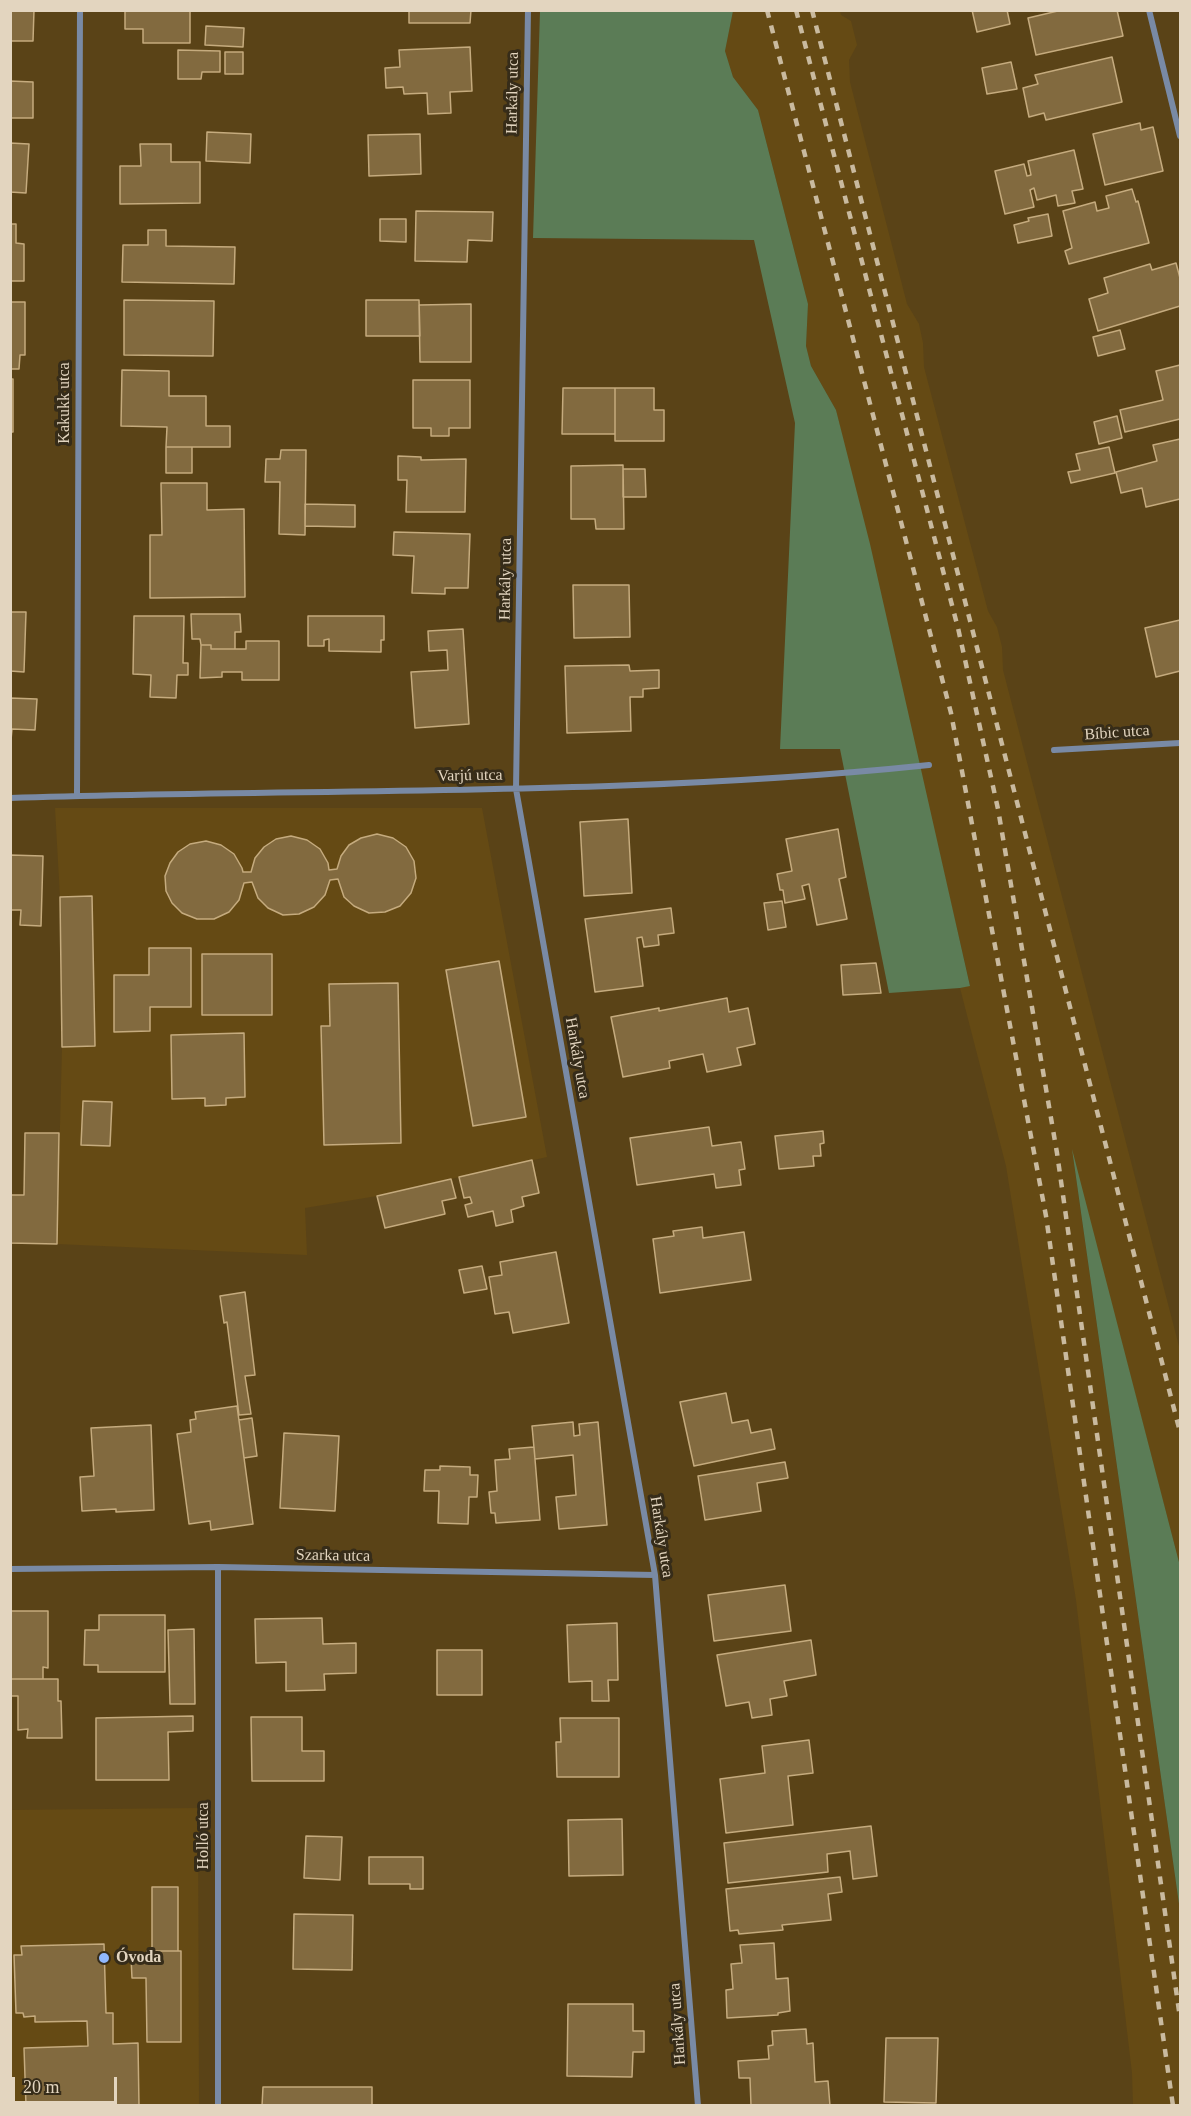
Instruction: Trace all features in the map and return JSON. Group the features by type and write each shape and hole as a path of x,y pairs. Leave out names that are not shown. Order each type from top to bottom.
{"street":[{"name":"Kakukk utca","path":"77,796 80,10"},
{"name":"Harkály utca","path":"528,10 516,789 655,1575 698,2106"},
{"path":"1149,10 1180,136"},
{"name":"Bíbic utca","path":"1054,750 1180,743"},
{"name":"Varjú utca","path":"10,798 516,789 832,775 928,765"},
{"name":"Szarka utca","path":"10,1569 218,1567 655,1575"},
{"name":"Holló utca","path":"218,1567 218,2106"}],"shaded area":[{"path":"733,11 840,11 841,15 851,21 857,45 849,60 850,82 907,304 919,324 924,367 988,611 997,627 1002,647 1003,670 1180,1350 1180,1566 1073,1157 1180,1911 1180,2105 1133,2105 1132,2073 1076,1600 1006,1166 960,988 970,985 836,410 811,366 806,346 808,304 758,110 733,77 725,51"},
{"path":"55,808 482,808 547,1157 377,1196 305,1208 307,1255 57,1244 62,1047 60,897"},
{"name":"Óvoda","path":"198,1808 199,2105 11,2105 10,1810"}],"green space":[{"path":"540,11 733,11 725,51 733,77 758,110 808,304 806,346 811,366 836,410 870,544 970,986 889,993 840,749 780,749 795,423 754,240 533,238"},
{"path":"1072,1149 1180,1566 1180,1911"}],"building":[{"path":"10,10 34,10 33,41 10,41"},
{"path":"125,10 190,10 190,43 143,43 143,29 125,29"},
{"path":"409,10 471,10 470,23 409,23"},
{"path":"972,10 1007,10 1010,24 977,32"},
{"path":"1062,10 1117,10 1123,36 1036,55 1028,18"},
{"path":"206,26 244,28 243,47 205,45"},
{"path":"470,47 472,91 450,92 451,113 428,114 427,93 404,94 403,87 386,88 385,68 400,67 399,50"},
{"path":"178,50 220,51 220,72 202,72 201,79 178,79"},
{"path":"225,52 243,52 243,74 225,74"},
{"path":"1112,57 1122,102 1046,120 1044,113 1029,117 1023,88 1038,84 1035,75"},
{"path":"1011,62 1017,89 987,94 982,68"},
{"path":"10,81 33,82 33,118 10,118"},
{"path":"1140,123 1141,130 1153,127 1163,171 1105,185 1093,134"},
{"path":"207,132 251,134 250,163 206,161"},
{"path":"420,134 421,174 369,176 368,135"},
{"path":"10,143 29,144 26,193 10,192"},
{"path":"140,144 171,144 171,162 200,162 200,203 120,204 120,166 141,166"},
{"path":"1074,150 1083,189 1072,191 1075,203 1058,206 1056,195 1037,200 1034,188 1030,190 1034,207 1005,214 995,171 1024,164 1027,176 1031,175 1028,161"},
{"path":"1132,189 1136,202 1138,201 1149,243 1069,264 1065,251 1072,248 1063,211 1095,202 1097,211 1109,208 1106,196"},
{"path":"416,211 493,212 492,241 468,240 467,262 415,261"},
{"path":"1048,214 1052,236 1018,243 1014,225 1029,221 1028,218"},
{"path":"380,219 406,219 406,242 380,241"},
{"path":"10,224 16,224 16,243 24,244 24,281 10,281"},
{"path":"148,230 166,230 166,246 235,247 234,284 122,282 123,245 148,245"},
{"path":"1176,263 1180,278 1180,306 1098,331 1089,299 1108,293 1104,278 1150,264 1152,270"},
{"path":"124,300 214,301 213,356 124,355"},
{"path":"366,300 419,300 420,336 366,336"},
{"path":"10,302 25,302 25,355 20,355 19,369 10,369"},
{"path":"471,304 471,362 420,362 419,305"},
{"path":"1120,330 1125,349 1098,356 1093,337"},
{"path":"1180,365 1180,419 1125,432 1120,410 1163,400 1156,371"},
{"path":"122,370 169,371 169,396 206,396 206,426 230,426 230,447 166,447 167,427 121,426"},
{"path":"10,379 13,379 13,432 10,432"},
{"path":"413,380 470,380 470,428 449,428 449,436 431,436 431,428 413,428"},
{"path":"563,388 615,388 615,434 562,434"},
{"path":"615,388 654,388 654,410 664,410 664,441 615,441"},
{"path":"1117,416 1122,438 1099,444 1094,422"},
{"path":"1180,439 1180,499 1146,507 1142,488 1121,493 1116,472 1157,461 1153,445"},
{"path":"166,447 192,447 192,473 166,473"},
{"path":"1109,447 1115,473 1071,483 1068,472 1080,470 1076,454"},
{"path":"281,450 306,450 305,535 279,534 280,482 265,482 266,459 280,459"},
{"path":"398,456 421,457 421,460 466,459 465,512 406,512 407,480 398,480"},
{"path":"623,465 624,529 596,529 595,519 571,519 571,466"},
{"path":"623,469 645,469 646,497 623,497"},
{"path":"161,483 207,483 207,510 244,509 245,597 150,598 150,535 162,535"},
{"path":"305,504 355,505 355,527 305,526"},
{"path":"394,532 470,534 468,588 445,588 445,594 412,593 414,556 393,555"},
{"path":"573,585 629,585 630,637 574,638"},
{"path":"10,612 26,612 24,672 10,671"},
{"path":"191,614 240,614 241,632 235,632 235,649 211,649 211,645 201,645 200,639 192,639"},
{"path":"134,616 184,616 183,663 188,663 188,675 177,675 176,698 150,697 151,675 133,674"},
{"path":"308,616 384,616 384,640 381,640 381,652 329,651 329,639 324,640 324,646 308,646"},
{"path":"1180,620 1180,671 1156,677 1145,628"},
{"path":"463,629 469,724 415,728 411,672 448,670 447,650 429,651 428,631"},
{"path":"246,641 279,641 279,680 242,680 242,672 222,672 222,677 200,678 201,645 211,645 211,649 246,649"},
{"path":"629,665 630,671 659,670 659,688 643,689 643,697 630,697 631,731 567,733 565,666"},
{"path":"10,698 37,699 35,730 12,729 11,740"},
{"path":"628,819 632,893 584,896 580,822"},
{"path":"838,829 846,877 839,879 847,919 817,925 809,884 802,886 805,899 785,903 777,874 792,871 786,839"},
{"path":"377,834 393,838 406,847 414,861 416,878 411,893 400,906 385,912 369,913 354,906 344,897 338,879 330,880 325,895 314,907 299,914 283,915 268,908 258,898 252,882 244,883 239,900 229,912 214,919 197,919 182,913 172,903 166,891 165,876 170,863 178,852 190,844 206,841 221,845 234,854 243,872 251,872 255,858 264,847 276,839 291,836 307,840 320,849 328,863 329,870 337,869 341,856 349,845 361,838"},
{"path":"10,855 43,856 41,926 20,925 21,910 10,910"},
{"path":"92,896 95,1046 62,1047 60,897"},
{"path":"782,901 786,927 768,930 764,903"},
{"path":"671,908 674,933 658,935 659,945 644,947 642,937 637,938 643,986 595,992 585,919"},
{"path":"149,948 191,948 191,1007 150,1007 150,1031 114,1032 114,975 149,975"},
{"path":"202,954 272,954 272,1015 202,1015"},
{"path":"499,961 526,1117 473,1126 446,970"},
{"path":"876,963 881,993 843,995 841,965"},
{"path":"398,983 401,1143 324,1145 321,1026 330,1026 329,984"},
{"path":"727,998 729,1012 748,1008 755,1044 737,1048 741,1065 707,1072 703,1054 669,1061 670,1068 623,1077 611,1017 659,1008 659,1011"},
{"path":"244,1033 245,1097 226,1098 226,1105 205,1106 205,1098 172,1099 171,1035"},
{"path":"83,1101 112,1102 110,1146 81,1145"},
{"path":"709,1127 712,1146 741,1142 745,1169 739,1170 741,1185 716,1188 714,1174 637,1185 630,1138"},
{"path":"823,1131 824,1143 820,1144 821,1156 813,1156 814,1166 779,1169 775,1136"},
{"path":"25,1133 59,1133 57,1244 10,1243 10,1195 24,1195"},
{"path":"532,1160 539,1193 522,1197 524,1206 511,1210 513,1222 496,1226 493,1211 468,1217 465,1205 472,1203 470,1197 464,1198 459,1177"},
{"path":"451,1179 456,1198 442,1201 445,1214 385,1228 377,1196"},
{"path":"702,1227 703,1238 744,1232 751,1280 660,1293 653,1239 674,1236 673,1231"},
{"path":"556,1252 569,1323 513,1333 509,1312 495,1314 489,1277 502,1275 500,1262"},
{"path":"482,1266 487,1289 464,1293 459,1270"},
{"path":"245,1292 255,1375 245,1376 251,1414 239,1415 227,1322 224,1323 220,1296"},
{"path":"726,1393 732,1423 748,1420 751,1433 771,1429 775,1449 694,1466 680,1402"},
{"path":"237,1406 253,1524 211,1530 210,1521 189,1524 177,1434 191,1432 190,1420 196,1419 195,1412"},
{"path":"252,1418 257,1456 244,1458 239,1420"},
{"path":"573,1422 574,1436 580,1435 579,1424 598,1422 607,1525 559,1529 556,1497 576,1495 573,1455 535,1459 532,1426"},
{"path":"151,1425 154,1510 82,1511 80,1477 94,1476 91,1428"},
{"path":"284,1433 339,1436 335,1511 280,1508"},
{"path":"534,1447 540,1520 496,1523 495,1513 491,1513 489,1492 497,1491 495,1460 510,1459 509,1449"},
{"path":"785,1462 788,1478 757,1483 761,1511 705,1520 698,1476"},
{"path":"440,1466 470,1467 470,1475 478,1475 477,1497 469,1497 468,1524 438,1523 439,1491 424,1491 425,1470 440,1470"},
{"path":"785,1585 791,1631 714,1641 708,1595"},
{"path":"10,1611 48,1611 48,1668 43,1667 43,1679 10,1679"},
{"path":"99,1615 165,1615 165,1672 98,1672 98,1665 84,1665 85,1630 99,1630"},
{"path":"322,1618 323,1644 356,1643 356,1673 324,1674 325,1690 286,1691 286,1662 256,1663 255,1619"},
{"path":"617,1623 618,1680 608,1680 609,1701 592,1701 592,1681 569,1682 567,1625"},
{"path":"194,1629 195,1704 170,1704 168,1630"},
{"path":"811,1640 816,1675 784,1681 787,1696 770,1699 772,1715 752,1718 749,1702 726,1706 717,1655"},
{"path":"437,1650 482,1650 482,1695 437,1695"},
{"path":"10,1679 58,1679 62,1738 27,1738 28,1729 18,1730 18,1696 10,1696"},
{"path":"193,1716 193,1731 168,1732 169,1780 96,1780 96,1718"},
{"path":"251,1717 302,1717 302,1751 324,1751 324,1781 252,1781"},
{"path":"560,1718 619,1718 619,1777 557,1777 556,1742 561,1742"},
{"path":"809,1740 813,1773 788,1776 793,1825 726,1833 720,1779 765,1773 762,1746"},
{"path":"622,1819 623,1875 569,1876 568,1820"},
{"path":"871,1826 877,1876 853,1879 850,1851 827,1854 828,1872 728,1883 724,1843"},
{"path":"306,1836 342,1837 340,1880 304,1878"},
{"path":"369,1857 423,1857 423,1889 410,1889 410,1884 369,1884"},
{"path":"840,1877 842,1892 828,1894 831,1920 782,1925 783,1930 739,1934 738,1930 730,1931 726,1889"},
{"path":"152,1887 178,1887 178,1951 152,1951"},
{"path":"294,1914 353,1915 352,1970 293,1969"},
{"path":"774,1943 776,1979 788,1978 790,2011 778,2013 778,2015 727,2018 726,1990 733,1989 731,1964 742,1963 740,1945"},
{"path":"104,1944 106,2013 113,2013 113,2044 138,2043 139,2106 26,2106 24,2048 88,2046 87,2021 35,2022 35,2016 24,2017 23,2013 16,2013 14,1955 22,1955 21,1946"},
{"path":"147,1951 181,1951 181,2042 147,2042 146,1978 132,1978 131,1958 147,1958"},
{"path":"568,2004 633,2004 633,2031 644,2031 644,2052 633,2052 632,2077 567,2076"},
{"path":"806,2029 807,2044 813,2043 815,2082 828,2081 830,2106 751,2106 750,2078 739,2078 738,2061 769,2059 768,2046 773,2045 772,2031"},
{"path":"886,2038 938,2038 936,2103 884,2102"},
{"path":"263,2087 372,2087 372,2106 262,2106"}],"railway":[{"path":"767,10 951,713 1046,1216 1173,2106"},
{"path":"796,10 958,628 998,809 1057,1153 1180,2018"},
{"path":"812,10 1180,1432"}],"place":[{"name":"Óvoda","path":"104,1958"}]}
